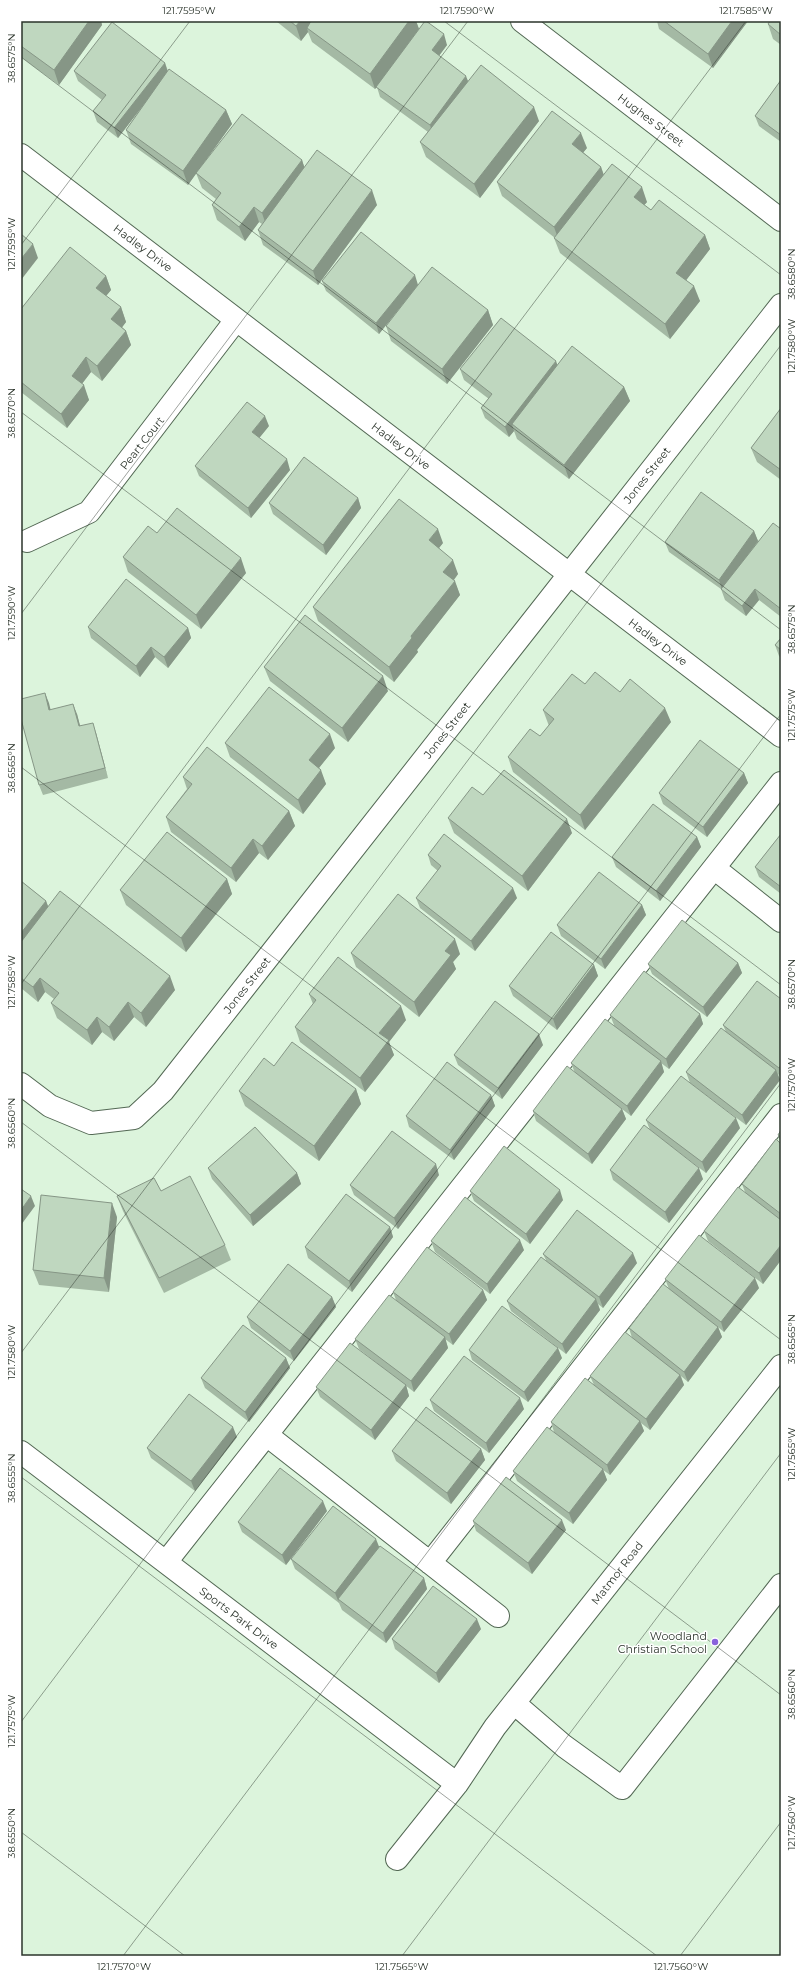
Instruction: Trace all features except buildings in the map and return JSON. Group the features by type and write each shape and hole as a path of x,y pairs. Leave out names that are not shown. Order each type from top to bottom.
{"street":[{"name":"Hughes Street","path":"522,21 781,220"},
{"name":"Hadley Drive","path":"21,155 781,736"},
{"name":"Jones Street","path":"21,1084 50,1106 91,1122 134,1118 163,1091 781,305"},
{"name":"Peart Court","path":"26,541 89,512 236,320"},
{"path":"166,1562 268,1436 781,783"},
{"path":"714,868 781,921"},
{"path":"430,1563 781,1115"},
{"name":"Matmor Road","path":"397,1859 457,1784 495,1727 514,1702 781,1366"},
{"path":"268,1436 498,1616"},
{"name":"Sports Park Drive","path":"21,1452 457,1784"},
{"path":"514,1702 564,1746 622,1788 781,1585"}],"place":[{"name":"Woodland Christian School","path":"715,1642"}]}
